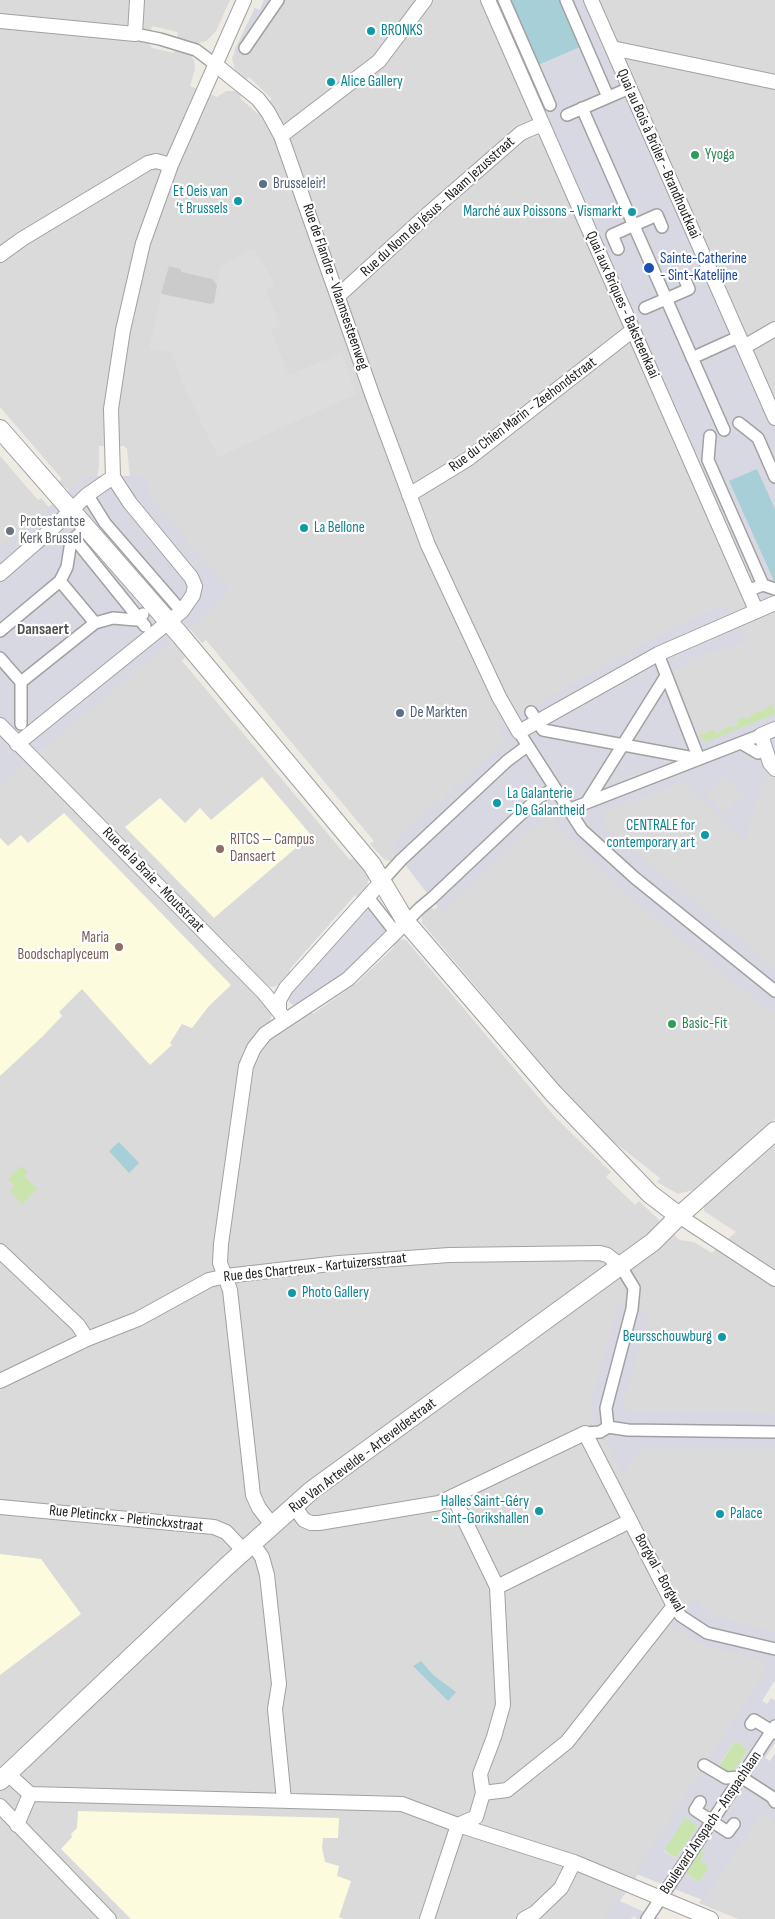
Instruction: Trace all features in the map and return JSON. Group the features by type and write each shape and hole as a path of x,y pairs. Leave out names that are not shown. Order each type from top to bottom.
{"street":[{"path":"135,34 137,0"},
{"path":"17,744 182,611 193,596 195,586 193,581 130,503 112,477 111,409 124,323 143,243 171,164 244,0"},
{"path":"242,49 278,0"},
{"path":"282,136 380,61 424,0"},
{"name":"Quai aux Briques - Baksteenkaai","path":"488,0 756,610"},
{"path":"504,0 546,107 569,119 582,108 598,106 608,97 625,90"},
{"path":"566,0 608,97"},
{"name":"Quai au Bois à Brûler - Brandhoutkaai","path":"591,0 739,343 775,418"},
{"name":"Rue de Flandre - Vlaamsesteenweg","path":"0,21 135,34 160,39 196,50 258,99 268,112 282,136 428,544 463,624 499,697 519,732"},
{"path":"612,48 775,82"},
{"path":"582,108 724,430"},
{"name":"Rue du Nom de Jésus - Naam Jezusstraat","path":"338,296 429,213 522,133 542,124"},
{"path":"0,255 22,239 148,163 156,161 171,164"},
{"path":"618,248 612,235 657,215 662,227"},
{"path":"631,314 643,305 666,299 689,289 685,280"},
{"path":"692,358 775,329"},
{"name":"Rue du Chien Marin - Zeehondstraat","path":"410,495 476,453 633,330"},
{"path":"775,477 758,438 738,421 724,430 709,434 708,460 758,587 775,588"},
{"path":"0,429 168,622 372,865 382,881 399,925"},
{"path":"0,574 87,495 112,477"},
{"path":"90,499 98,518 105,522 164,597 177,606"},
{"path":"20,682 95,623 114,618 142,619 74,538 59,532"},
{"path":"0,631 60,581 67,568 74,538"},
{"path":"60,581 95,623"},
{"path":"775,603 658,654 534,717 519,732 582,830 635,878 775,991"},
{"path":"658,654 666,676 681,703 699,759"},
{"path":"0,658 20,682 21,724"},
{"path":"586,802 666,676"},
{"path":"534,717 543,730 699,759"},
{"name":"Rue de la Braie - Moutstraat","path":"0,726 282,1014"},
{"path":"568,810 775,730"},
{"path":"762,735 770,763 775,769"},
{"path":"740,743 758,753"},
{"path":"282,1014 279,1000 286,988 401,860 501,766 528,746"},
{"path":"273,1526 259,1508 253,1495 230,1290 220,1263 246,1066 254,1048 282,1014 348,979 399,925 432,898 538,798 555,788"},
{"path":"370,900 399,925 553,1093 650,1194 679,1216 775,1279"},
{"name":"Rue Van Artevelde - Arteveldestraat","path":"4,1777 248,1547 312,1490 653,1242 679,1216 775,1131"},
{"path":"0,1251 78,1325 87,1339"},
{"name":"Rue des Chartreux - Kartuizersstraat","path":"0,1382 87,1339 138,1319 209,1280 226,1276 339,1263 449,1255 600,1253 607,1255 620,1265"},
{"path":"608,1427 606,1408 632,1309 634,1288 620,1265"},
{"path":"294,1506 304,1520 311,1523 319,1523 438,1504 585,1433 600,1432 608,1427 628,1430 775,1432"},
{"name":"Borgval - Borgwal","path":"585,1433 674,1606 681,1616 707,1633 775,1649"},
{"path":"453,1496 497,1587 503,1705 494,1737 480,1774 483,1793 476,1817 458,1824"},
{"name":"Rue Pletinckx - Pletinckxstraat","path":"0,1506 214,1527 226,1532 262,1557 267,1575 279,1684 275,1709 284,1800"},
{"path":"497,1587 630,1521"},
{"path":"483,1793 507,1790 566,1742 674,1606"},
{"path":"751,1724 754,1720 774,1730"},
{"name":"Boulevard Anspach - Anspachlaan","path":"647,1919 774,1730"},
{"path":"704,1765 726,1778 741,1777 772,1797 775,1802"},
{"path":"4,1777 30,1794 402,1804 574,1862 631,1884 660,1899 711,1919"},
{"path":"17,1824 30,1794"},
{"path":"700,1802 694,1810 712,1822 728,1832 734,1824"},
{"path":"0,1806 109,1919"},
{"path":"427,1919 458,1824"},
{"path":"524,1919 535,1913 561,1888 574,1862"}],"shaded area":[{"path":"0,0 230,0 216,31 206,41 190,43 177,39 178,32 152,26 148,42 152,48 174,53 176,48 190,54 194,60 195,69 190,86 217,97 226,91 244,92 240,98 257,113 272,99 249,77 245,81 235,70 232,58 255,8 260,10 264,0 775,0 775,1119 693,1190 678,1194 657,1182 660,1178 603,1133 568,1096 422,923 422,914 430,906 434,910 487,859 402,854 391,861 385,860 370,844 374,841 206,640 202,643 188,627 131,485 127,449 124,446 99,446 97,478 72,492 58,482 62,479 0,407"},
{"path":"264,0 287,0 248,58 234,51 255,8 260,10"},
{"name":"Marché aux Poissons - Vismarkt","path":"493,0 510,0 580,47 559,0 585,0 775,432 775,509 757,469 730,481 773,581 775,581 775,596 763,600 757,598"},
{"path":"254,248 275,285 266,290 281,326 271,330 289,375 342,353 356,394 218,457 186,391 171,352 149,349 161,294 210,304 214,303 221,266"},
{"path":"169,266 181,269 181,272 212,279 217,285 214,303 210,304 161,294"},
{"path":"0,456 38,500 41,498 51,510 0,559"},
{"path":"86,476 146,476 150,494 157,504 230,591 212,610 156,654 0,785 0,548"},
{"path":"727,604 748,640 710,654 709,651 693,659 692,657 687,659 689,664 672,671 698,735 706,742 775,714 775,769 762,783 745,841 685,781 606,811 604,825 775,968 775,1012 768,1005 766,1007 761,1005 624,892 564,833 550,813 509,848 442,912 392,848 401,836 503,744 504,739 498,725 680,624","holes":["722,778 727,778 733,786 742,792 742,797 727,809 727,813 722,812 711,799 708,799 708,792 722,781"]},
{"path":"172,641 185,657 182,661 350,860 354,858 369,877 367,888 358,898 355,895 289,970 292,972 285,983 272,987 259,982 272,1014 269,1024 310,1010 313,1014 358,982 394,947 391,943 396,939 406,940 555,1117 611,1172 606,1177 635,1205 639,1201 680,1240 694,1242 712,1253 736,1232 704,1211 704,1206 775,1143 775,1669 608,1919 0,1919 0,774 25,764 41,751 39,745"},
{"name":"RITCS — Campus Dansaert","path":"262,777 311,835 214,918 125,827 160,798 185,823 200,808 211,820"},
{"path":"64,813 231,985 209,1006 192,1028 182,1024 170,1043 172,1045 150,1065 82,989 59,1012 62,1016 0,1076 0,838 8,846 21,835 28,843"},
{"path":"377,901 381,903 393,919 392,928 344,975 296,1006 291,1004 288,999 289,993 365,904"},
{"path":"618,1306 649,1313 623,1405 629,1412 753,1412 775,1414 775,1449 764,1447 641,1447 623,1474 589,1410"},
{"path":"0,1554 41,1559 81,1614 0,1675"},
{"path":"694,1599 711,1615 775,1632 775,1680 762,1701 767,1704 771,1698 775,1700 775,1743 765,1758 770,1761 775,1753 775,1826 767,1814 761,1814 707,1895 710,1903 634,1873 767,1669 764,1661 705,1646 693,1641 673,1626","holes":["735,1741 748,1750 731,1774 719,1765","685,1818 698,1826 676,1858 664,1851","702,1850 705,1853 700,1861 709,1867 699,1882 686,1873"]},
{"path":"775,1788 775,1919 738,1919 699,1903"},
{"path":"78,1811 339,1818 338,1838 323,1838 322,1848 325,1862 339,1866 337,1876 351,1881 339,1917 344,1919 131,1919 61,1849 77,1828"},
{"path":"611,1897 660,1919 637,1919 634,1916 631,1919 603,1919 613,1904"}],"green space":[{"path":"774,704 775,714 707,742 698,735 714,730 716,734 731,726 732,728 738,725 737,720 745,717 746,719 751,717 750,715 765,711 764,709"},
{"path":"21,1166 27,1171 24,1176 37,1189 22,1204 10,1191 15,1186 8,1179"},
{"path":"735,1741 748,1749 732,1774 719,1766"},
{"path":"685,1817 698,1826 676,1858 664,1850"},
{"path":"702,1850 705,1853 709,1867 699,1882 686,1873"}],"water":[{"path":"510,0 559,0 580,47 538,65"},
{"path":"757,469 775,509 775,581 729,481"},
{"path":"119,1142 139,1163 129,1173 109,1151"},
{"path":"421,1661 433,1675 456,1692 448,1701 413,1666"}],"place":[{"name":"BRONKS","path":"371,31"},
{"name":"Alice Gallery","path":"331,82"},
{"name":"Yyoga","path":"695,155"},
{"name":"Brusseleir!","path":"263,184"},
{"name":"Et Oeis van ’t Brussels","path":"238,201"},
{"name":"Marché aux Poissons - Vismarkt","path":"632,212"},
{"name":"Sainte-Catherine - Sint-Katelijne","path":"649,268"},
{"name":"La Bellone","path":"304,528"},
{"name":"Protestantse Kerk Brussel","path":"10,531"},
{"name":"De Markten","path":"400,713"},
{"name":"La Galanterie - De Galantheid","path":"497,803"},
{"name":"CENTRALE for contemporary art","path":"705,835"},
{"name":"RITCS — Campus Dansaert","path":"220,849"},
{"name":"Maria Boodschaplyceum","path":"119,947"},
{"name":"Basic-Fit","path":"672,1024"},
{"name":"Photo Gallery","path":"292,1293"},
{"name":"Beursschouwburg","path":"722,1337"},
{"name":"Halles Saint-Géry - Sint-Gorikshallen","path":"539,1511"},
{"name":"Palace","path":"720,1514"}],"district":[{"name":"Dansaert","path":"43,630"}]}
